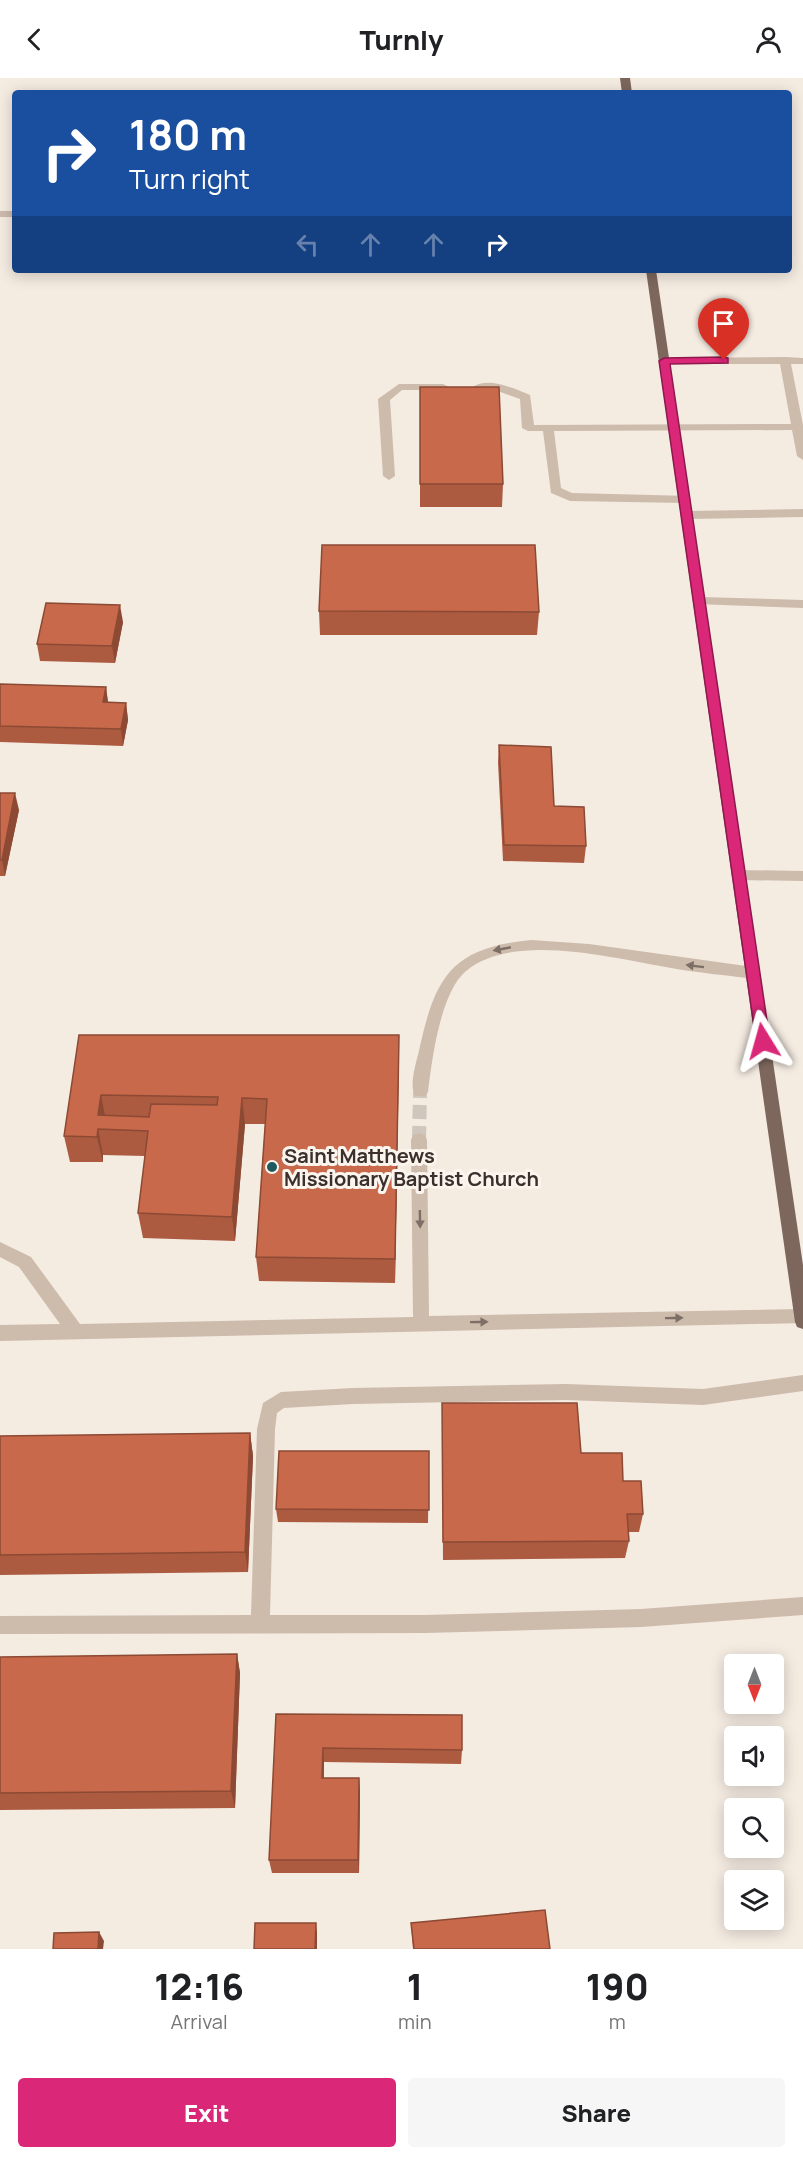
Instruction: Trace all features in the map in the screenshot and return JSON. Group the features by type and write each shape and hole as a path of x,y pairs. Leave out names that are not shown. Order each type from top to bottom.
{"main road":[{"path":"651,273 686,499 803,1319"}],"lane":[{"path":"785,360 803,456"},
{"path":"664,361 803,360"},
{"path":"389,476 384,399 399,387 496,387 526,397 528,428 797,427"},
{"path":"548,428 555,490 570,497 686,499"},
{"path":"688,515 803,513"},
{"path":"700,601 803,604"},
{"path":"739,875 803,876"},
{"path":"420,1092 423,1061 445,991 459,970 480,953 517,946 553,946 753,973"},
{"path":"419,1140 421,1323"},
{"path":"0,1249 25,1262 75,1331"},
{"path":"0,1333 421,1323 803,1319"},
{"path":"260,1626 266,1429 269,1409 280,1400 352,1396 566,1392 703,1397 803,1383"},
{"path":"0,1625 260,1626 629,1618 803,1606"}],"building":[{"path":"420,387 499,387 503,484 420,484"},
{"path":"322,545 535,545 539,612 319,611"},
{"path":"46,603 120,605 112,646 37,644"},
{"path":"0,684 106,687 103,702 126,703 121,729 0,726"},
{"path":"499,745 551,747 554,806 584,807 586,846 504,845"},
{"path":"0,793 15,793 2,860 0,860"},
{"path":"79,1035 399,1035 395,1259 256,1257 267,1099 242,1098 232,1217 138,1213 148,1131 98,1129 97,1137 64,1136","holes":["101,1095 218,1097 217,1105 151,1104 149,1117 98,1115"]},
{"path":"442,1403 577,1403 581,1453 622,1453 623,1481 641,1481 643,1514 627,1514 629,1541 443,1542"},
{"path":"250,1433 245,1552 0,1555 0,1436"},
{"path":"279,1451 429,1451 429,1510 276,1509"},
{"path":"237,1654 231,1791 0,1793 0,1657"},
{"path":"276,1714 462,1715 462,1750 323,1748 322,1778 359,1778 358,1860 269,1860"},
{"path":"545,1910 550,1949 414,1949 411,1923"},
{"path":"255,1923 316,1923 315,1949 254,1949"},
{"path":"99,1932 98,1949 53,1949 54,1933"}],"tunnel":[{"path":"419,1140 420,1092"}],"place":[{"name":"Saint Matthews Missionary Baptist Church","path":"272,1167"}],"route":[{"path":"724,360 664,361 763,1041"}]}
